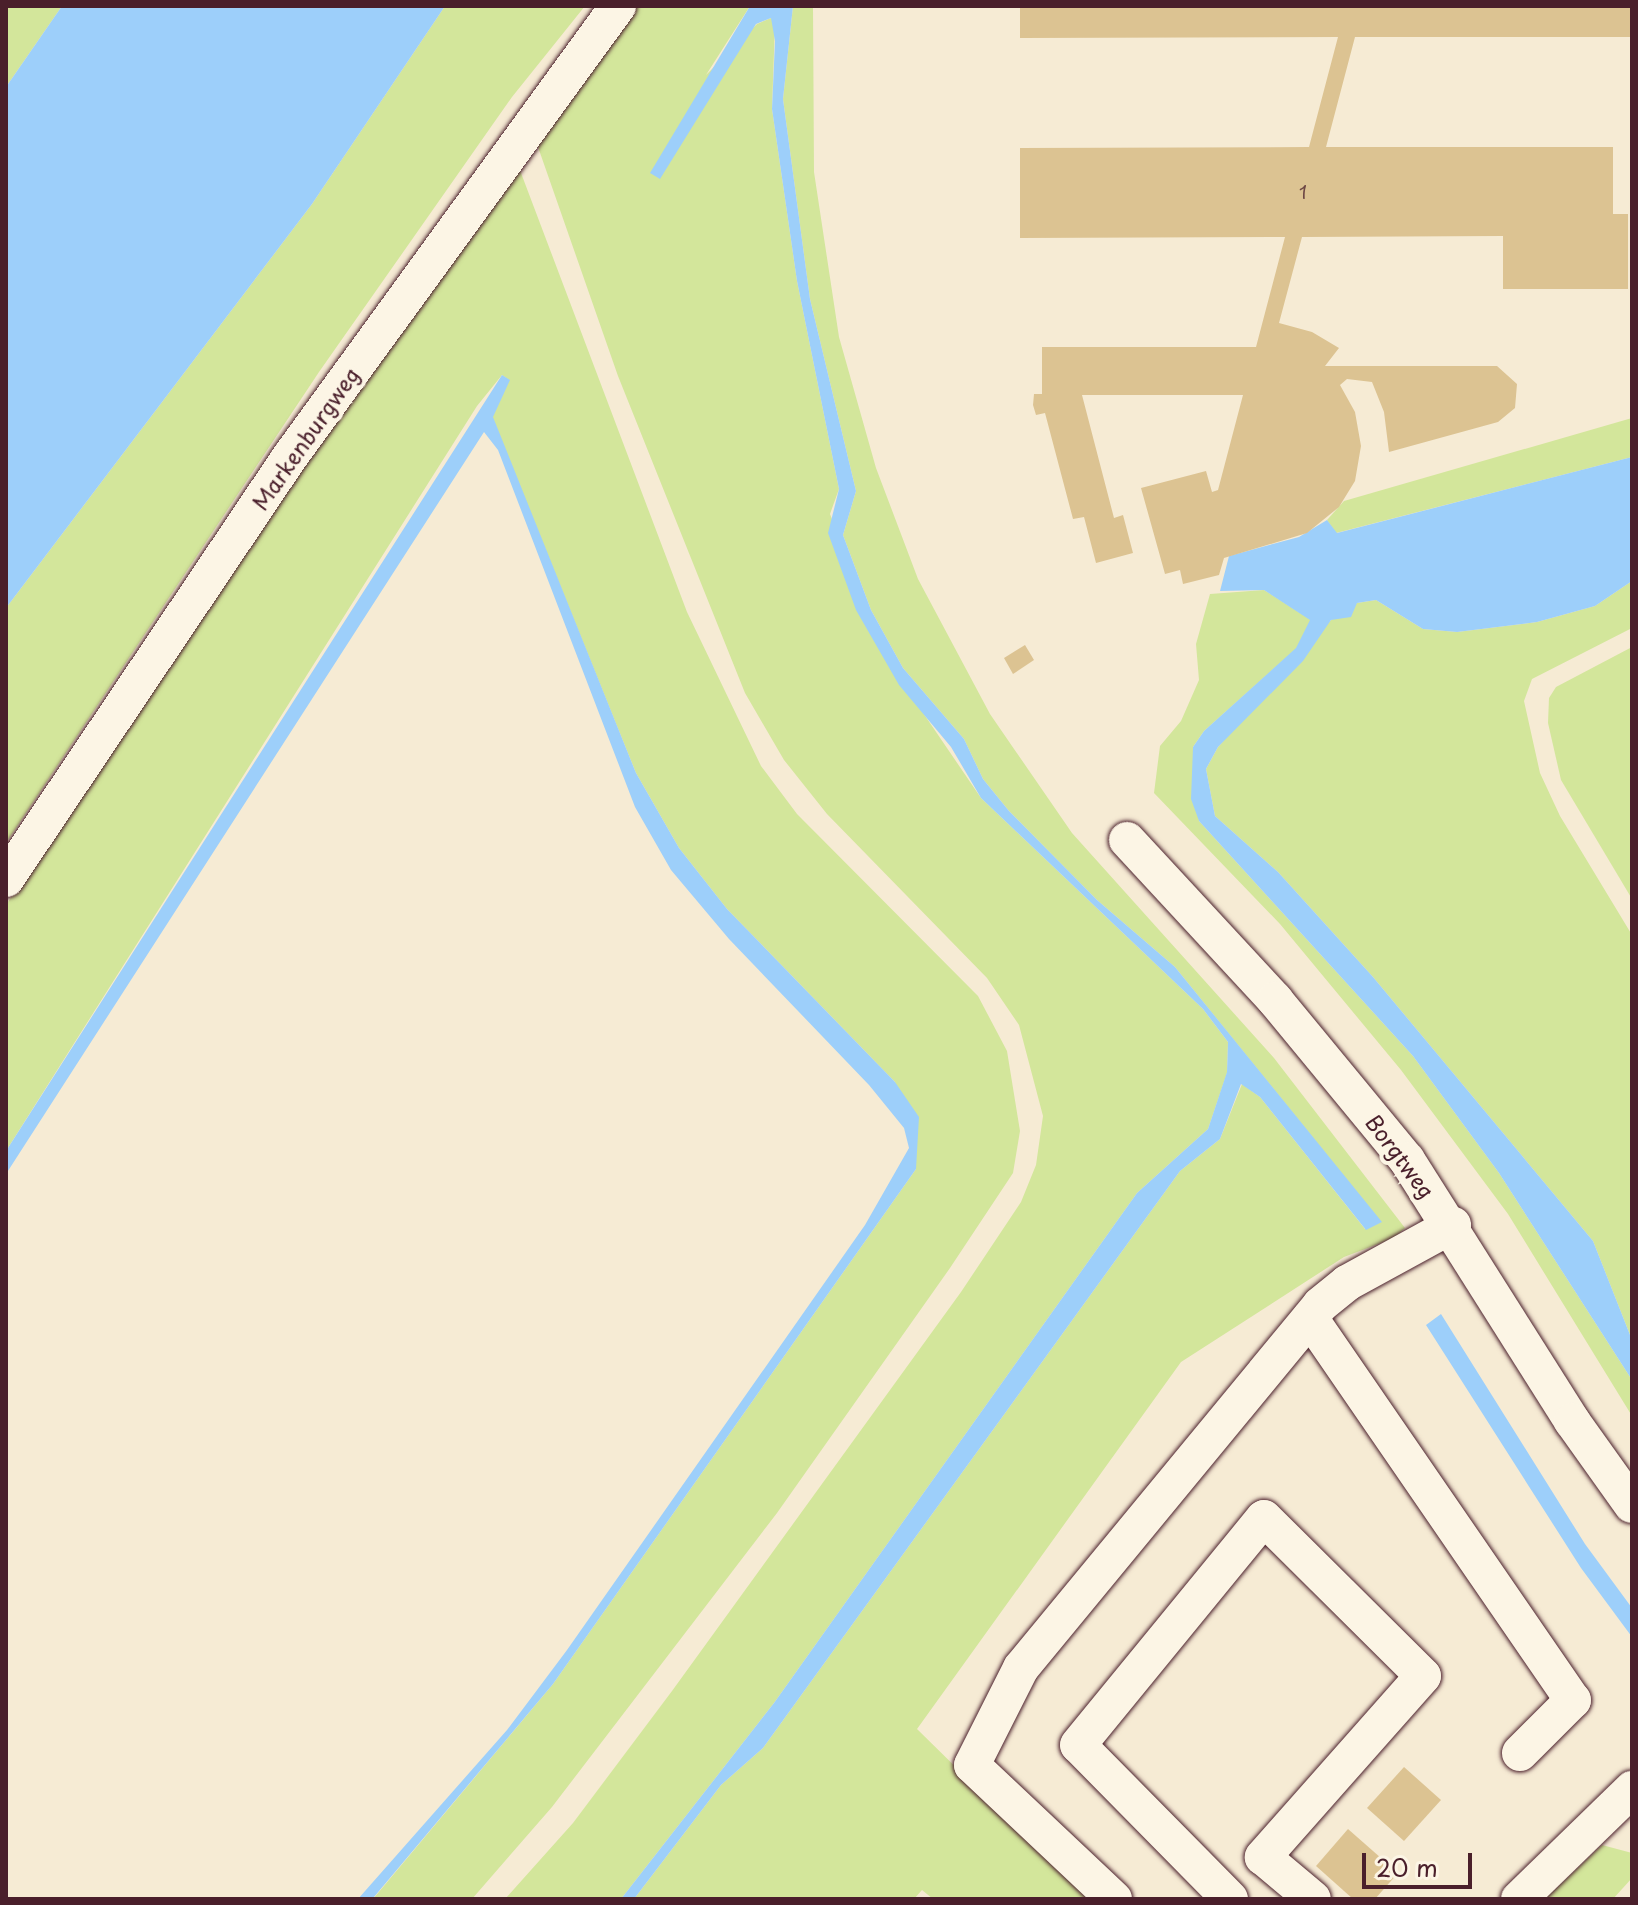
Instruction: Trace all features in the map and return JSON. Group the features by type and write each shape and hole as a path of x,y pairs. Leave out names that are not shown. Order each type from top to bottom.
{"street":[{"name":"Markenburgweg","path":"6,879 289,458 618,6"},
{"name":"Borgtweg","path":"1127,840 1275,1000 1407,1160 1453,1225 1572,1421 1632,1505"},
{"path":"1114,1899 972,1765 1021,1668 1310,1318 1347,1283 1453,1225"},
{"path":"1310,1318 1573,1700 1520,1753"},
{"path":"1230,1899 1078,1745 1264,1518 1423,1676 1263,1857 1313,1899"},
{"path":"1519,1899 1632,1789"}],"green space":[{"path":"6,6 62,6 6,87"},
{"path":"445,6 585,6 512,97 319,372 6,843 6,608 312,204"},
{"path":"633,6 750,6 706,75 757,24 771,18 775,23 772,109 797,281 839,489 830,514 883,654 981,798 1203,1009 1228,1042 1227,1073 1208,1129 1137,1193 774,1703 621,1899 505,1899 573,1823 961,1292 1021,1202 1036,1165 1043,1116 1019,1025 987,978 827,814 784,760 745,693 618,376 538,147 539,129"},
{"path":"793,6 813,6 814,172 839,337 876,468 918,579 990,714 1072,833 1274,1058 1405,1228 1394,1238 1344,1257 1181,1362 917,1729 1090,1899 933,1899 922,1890 914,1899 634,1899 721,1785 763,1748 1180,1171 1220,1139 1242,1084 1260,1097 1365,1229 1381,1222 1175,967 1097,900 1009,811 983,779 964,739 903,668 871,610 843,535 856,491 810,299 783,99"},
{"path":"518,165 687,612 761,766 797,814 978,996 1007,1051 1020,1131 1013,1173 950,1268 777,1513 552,1807 472,1899 373,1899 553,1684 916,1169 895,1082 727,909 679,848 636,773 492,417 509,380 502,375 477,406 6,1151 6,905 222,576"},
{"path":"1632,418 1632,457 1336,533 1327,520 1344,501"},
{"path":"1632,581 1632,628 1532,679 1524,701 1540,773 1560,816 1632,935 1632,1340 1593,1241 1373,977 1278,872 1215,816 1206,769 1218,747 1331,620 1357,603 1376,600 1423,629 1457,632 1537,622 1595,606"},
{"path":"1264,590 1311,620 1297,648 1204,731 1193,747 1199,821 1413,1056 1499,1173 1632,1380 1632,1416 1508,1214 1401,1070 1280,924 1154,793 1160,746 1181,721 1199,680 1196,644 1210,594"},
{"path":"1632,647 1632,899 1561,780 1548,723 1549,698 1556,687"},
{"path":"1602,1845 1632,1853 1632,1878 1613,1899 1545,1899"}],"water":[{"path":"62,6 445,6 312,204 6,608 6,87"},
{"path":"750,6 793,6 783,99 810,299 856,491 843,535 871,610 903,668 964,739 983,779 1009,811 1097,900 1175,967 1382,1222 1366,1230 1260,1097 1241,1084 1220,1139 1180,1171 763,1748 721,1785 634,1899 621,1899 774,1703 1137,1193 1208,1129 1227,1072 1228,1042 1203,1009 981,798 951,747 899,685 856,610 828,533 839,489 797,281 772,109 775,41 771,18 756,24 660,179 650,173"},
{"path":"502,375 510,380 493,417 636,773 679,848 727,909 895,1082 919,1117 916,1169 553,1684 374,1897 358,1899 507,1730 567,1650 865,1225 909,1148 904,1128 869,1085 729,939 671,870 635,807 498,450 484,432 6,1174 6,1151"},
{"path":"1632,457 1632,581 1595,606 1537,622 1457,632 1423,629 1376,600 1357,603 1351,617 1331,620 1303,661 1218,747 1206,769 1215,816 1278,872 1373,977 1593,1241 1632,1340 1632,1380 1499,1173 1413,1056 1199,821 1191,799 1193,747 1204,731 1296,648 1310,620 1264,590 1220,591 1229,556 1299,537 1327,520 1337,533"},
{"path":"1441,1314 1585,1544 1632,1608 1632,1637 1581,1568 1426,1325"}],"building":[{"path":"1020,6 1632,6 1632,37 1355,37 1326,147 1613,147 1613,214 1628,214 1628,289 1503,289 1503,236 1302,237 1279,323 1312,332 1339,348 1325,366 1497,366 1517,384 1515,408 1498,422 1389,452 1384,412 1372,382 1347,379 1340,385 1355,412 1361,446 1355,481 1339,507 1307,533 1224,558 1219,575 1183,584 1180,570 1165,574 1141,488 1206,471 1212,492 1218,490 1243,395 1082,395 1114,518 1123,515 1133,553 1096,563 1084,517 1073,519 1045,413 1036,415 1033,405 1034,394 1042,394 1042,347 1256,347 1285,237 1020,238 1020,148 1309,147 1338,37 1020,38"},
{"path":"1025,645 1034,660 1013,674 1004,658"},
{"path":"1404,1767 1441,1800 1404,1841 1367,1808"},
{"path":"1348,1829 1398,1873 1375,1899 1353,1899 1316,1866"}]}
